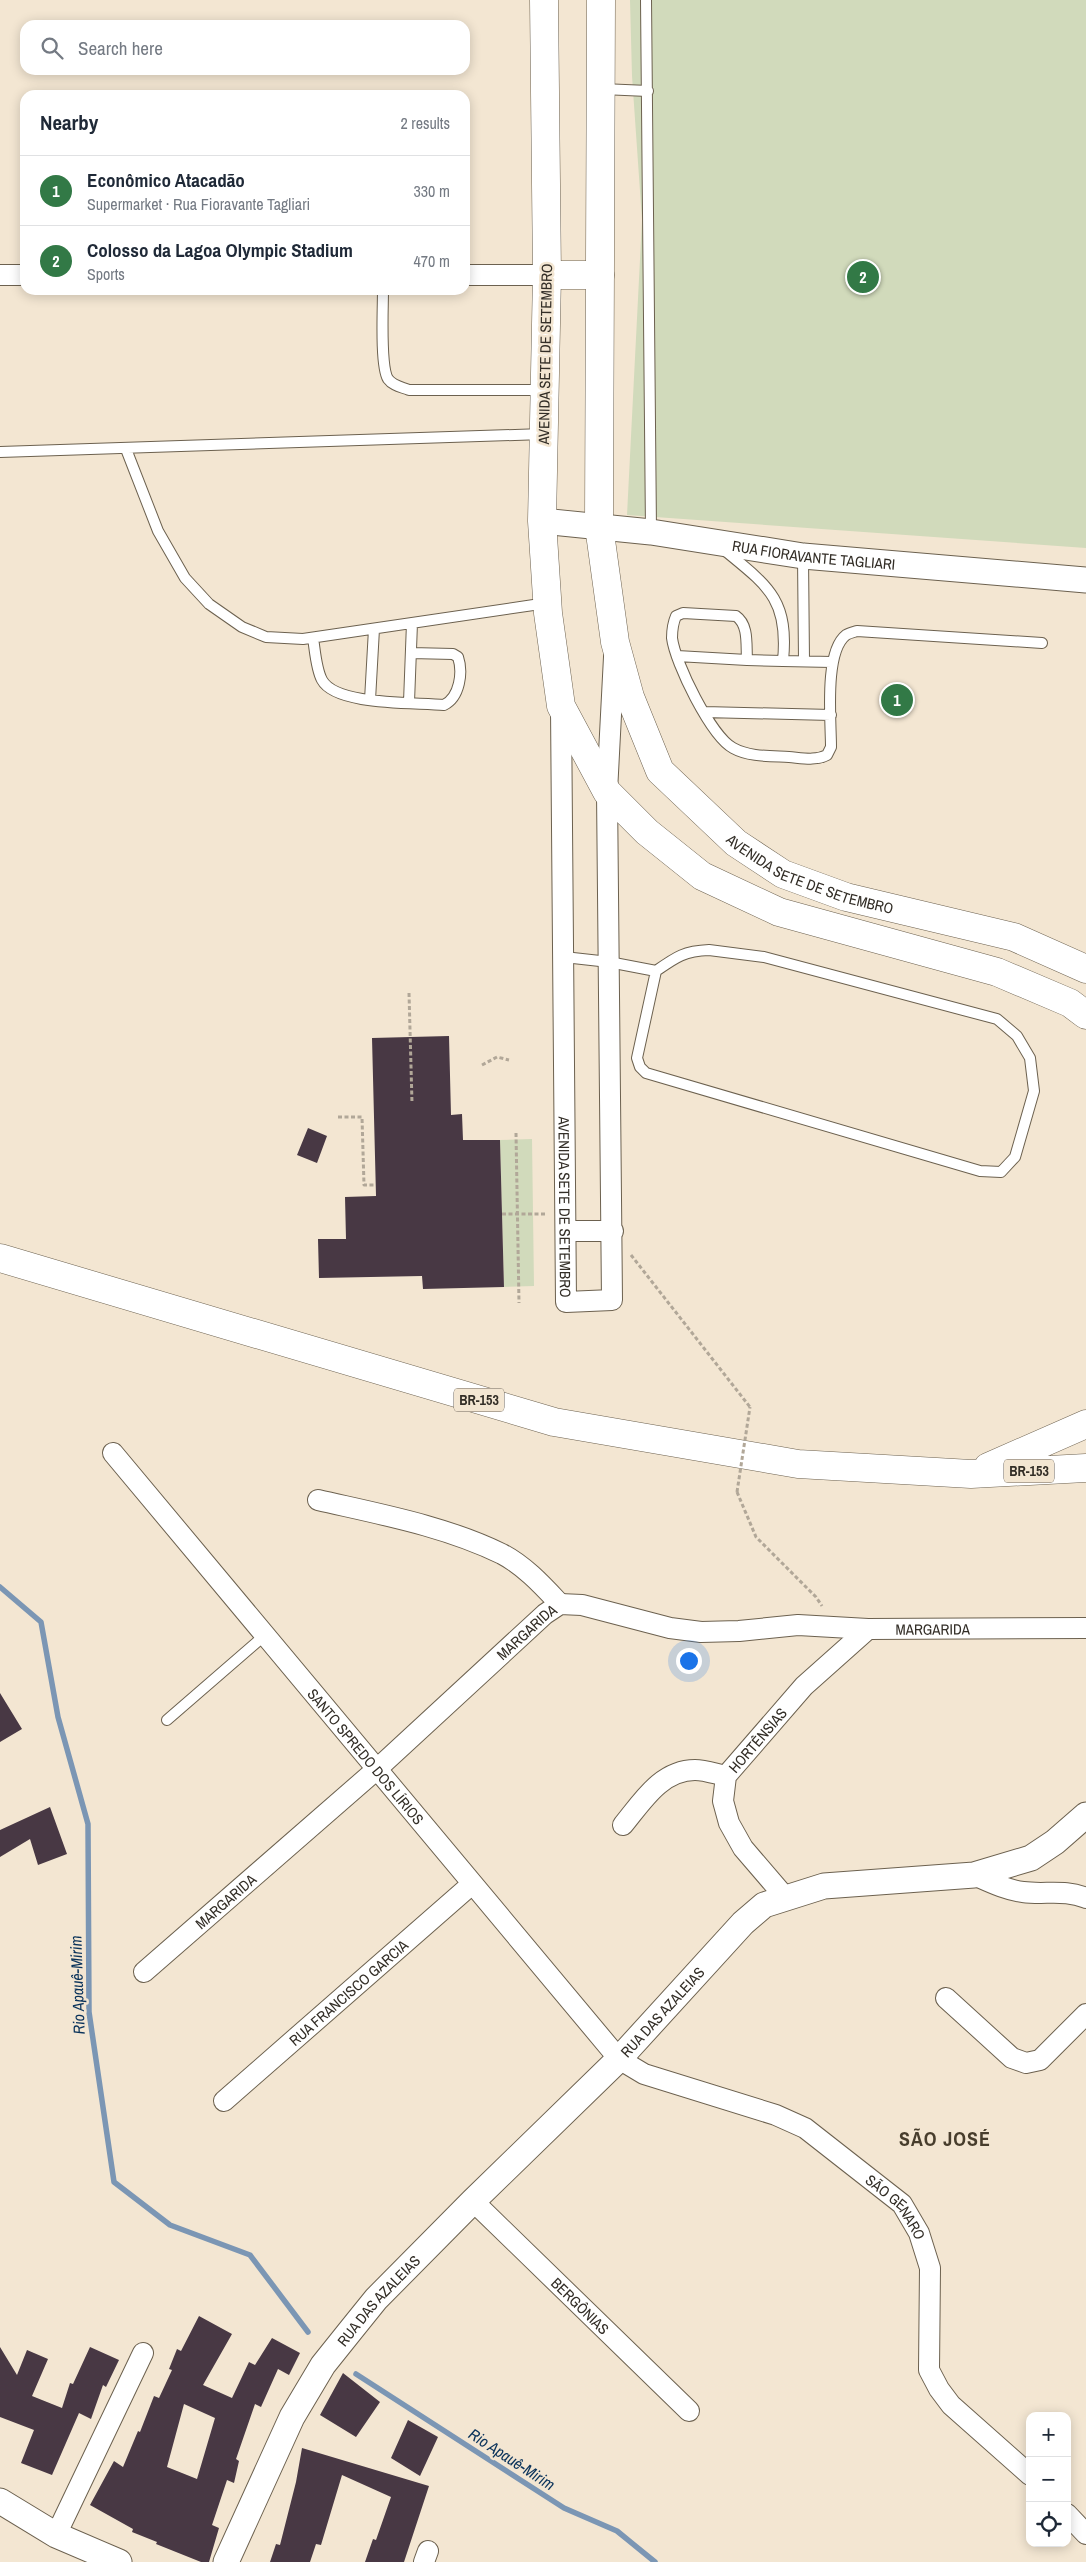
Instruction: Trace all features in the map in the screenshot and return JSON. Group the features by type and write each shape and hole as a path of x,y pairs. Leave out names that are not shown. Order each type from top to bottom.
{"main road":[{"name":"AVENIDA SETE DE SETEMBRO","path":"544,0 547,275 542,521 548,603 561,706 606,792 647,832 702,876 779,912 997,972 1070,1002 1086,1015"},
{"name":"AVENIDA SETE DE SETEMBRO","path":"601,0 599,526 615,642 630,697 660,771 736,842 783,874 846,897 1014,937 1086,969"},
{"path":"547,275 600,275"},
{"name":"BR-153","path":"0,1258 554,1422 798,1464 971,1474 1086,1468"},
{"path":"971,1474 1086,1424"}],"street":[{"path":"0,275 20,275"},
{"path":"470,275 547,275"},
{"name":"RUA FIORAVANTE TAGLIARI","path":"542,521 651,532 717,544 803,556 1086,580"},
{"name":"AVENIDA SETE DE SETEMBRO","path":"561,706 566,1302 612,1300 613,1231 606,792 615,642"},
{"path":"566,1223 613,1231"},
{"name":"SANTO SPREDO DOS LÍRIOS","path":"113,1453 619,2059"},
{"path":"318,1500 429,1528 503,1555 529,1572 560,1604"},
{"name":"MARGARIDA","path":"144,1972 377,1769 544,1614 560,1604 582,1605 670,1628 701,1632 739,1631 798,1625 868,1628 1086,1628"},
{"name":"HORTÊNSIAS","path":"785,1897 743,1848 729,1823 723,1801 726,1776 804,1686 868,1628"},
{"path":"623,1825 653,1787 675,1774 695,1770 726,1776"},
{"name":"RUA DAS AZALEIAS","path":"226,2562 292,2417 323,2365 376,2300 473,2201 619,2059 743,1923 764,1905 824,1886 974,1875 1031,1858 1055,1842 1086,1815"},
{"path":"974,1875 1009,1890 1066,1893 1086,1898"},
{"name":"RUA FRANCISCO GARCIA","path":"224,2101 472,1884"},
{"path":"946,1998 1012,2058 1026,2063 1040,2060 1086,2014"},
{"name":"SÃO GENARO","path":"619,2059 644,2074 776,2115 805,2128 902,2204 919,2233 930,2268 929,2370 939,2389 951,2405 1026,2471"},
{"name":"BERGÔNIAS","path":"473,2201 689,2412"},
{"path":"56,2535 143,2353"},
{"path":"0,2501 56,2535 119,2562"},
{"path":"1071,2518 1086,2534"}],"lane":[{"path":"646,0 651,532"},
{"path":"601,89 648,91"},
{"path":"382,295 384,367 388,380 395,386 409,390 545,390"},
{"path":"0,452 544,434"},
{"path":"126,449 158,531 185,578 209,604 242,627 266,637 313,638 548,603"},
{"path":"717,544 765,585 776,600 784,626 783,660"},
{"path":"803,556 804,661"},
{"path":"747,660 743,620 736,616 683,613 676,616 672,639 677,656 694,695 717,733 732,748 751,754 816,759 827,755 831,747 832,662 837,648 846,636 857,631 1042,643"},
{"path":"409,702 412,623"},
{"path":"370,700 374,628"},
{"path":"313,638 321,679 327,685 350,698 444,705 453,700 456,694 460,664 458,656 452,654 411,653"},
{"path":"677,656 832,662"},
{"path":"704,712 831,715"},
{"path":"564,957 609,962 656,971 676,956 690,950 709,950 764,957 997,1019 1017,1036 1030,1058 1034,1091 1015,1157 1001,1172 980,1171 646,1073 640,1067 637,1058 656,971"},
{"path":"167,1720 264,1636"}],"path":[{"path":"409,993 412,1103"},
{"path":"482,1065 497,1057 509,1060"},
{"path":"338,1117 362,1116 364,1185 375,1185"},
{"path":"516,1133 519,1304"},
{"path":"502,1214 517,1214 566,1223"},
{"path":"613,1231 750,1407 737,1492 756,1537 816,1597 834,1626"}],"green space":[{"path":"630,0 1086,0 1086,548 627,515 642,220 632,76"},
{"path":"532,1139 534,1286 504,1287 500,1140"}],"building":[{"path":"449,1036 451,1115 462,1114 463,1140 500,1140 504,1287 423,1289 422,1276 319,1278 318,1239 346,1239 345,1197 376,1196 372,1038"},
{"path":"308,1128 327,1136 317,1163 297,1155"},
{"path":"0,1693 22,1729 0,1742"},
{"path":"50,1807 67,1854 38,1865 30,1839 0,1857 0,1830"},
{"path":"199,2316 232,2334 203,2385 232,2398 249,2362 255,2365 272,2338 300,2353 289,2375 278,2369 261,2407 255,2404 236,2459 239,2461 234,2483 227,2480 212,2525 219,2528 209,2562 201,2562 156,2544 157,2542 132,2532 133,2529 90,2505 114,2461 123,2467 138,2431 140,2432 154,2396 159,2398 172,2370 169,2369 177,2349 181,2351","holes":["184,2404 215,2418 197,2479 167,2467"]},
{"path":"0,2347 17,2375 27,2350 48,2359 32,2396 62,2408 70,2383 73,2384 90,2347 119,2360 106,2387 103,2385 91,2419 79,2413 52,2475 21,2463 34,2430 0,2417"},
{"path":"343,2373 380,2402 356,2437 320,2415"},
{"path":"408,2420 438,2437 420,2476 391,2458"},
{"path":"302,2448 429,2486 404,2562 365,2562 373,2539 376,2540 391,2497 342,2475 321,2545 316,2544 310,2562 270,2562 276,2544 280,2545 296,2482"}],"waterway":[{"name":"Rio Apauê-Mirim","path":"0,1587 41,1622 58,1717 88,1824 89,2012 114,2182 170,2225 250,2255 308,2332"},
{"name":"Rio Apauê-Mirim","path":"356,2374 564,2508 617,2531 655,2562"}],"place":[{"name":"Colosso da Lagoa Olympic Stadium","path":"863,277"},
{"name":"Econômico Atacadão","path":"897,700"}],"district":[{"name":"SÃO JOSÉ","path":"945,2138"}]}
